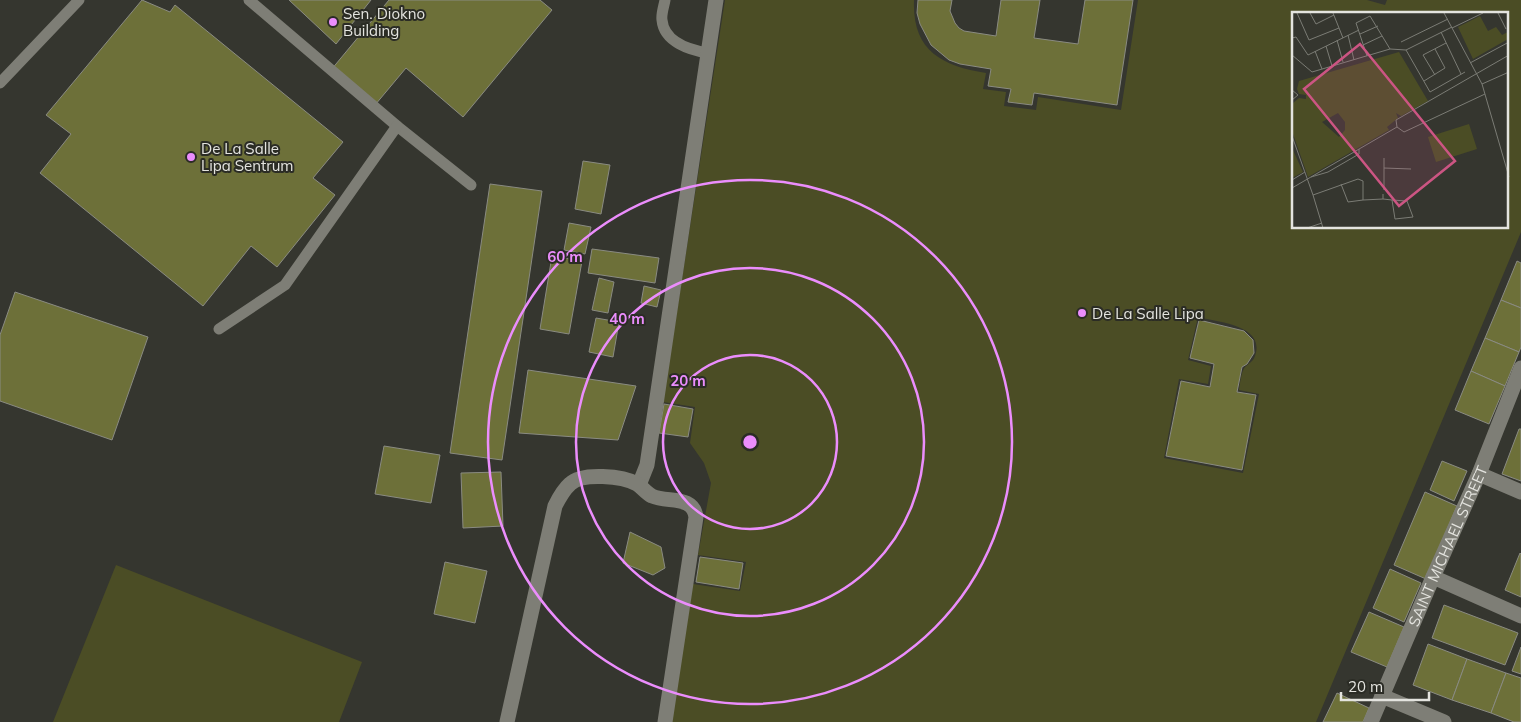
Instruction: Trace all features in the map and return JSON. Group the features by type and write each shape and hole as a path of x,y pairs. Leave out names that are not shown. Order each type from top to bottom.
{"street":[{"path":"639,485 647,465 716,0"},
{"name":"SAINT MICHAEL STREET","path":"1371,722 1479,474 1521,368"},
{"path":"1479,474 1521,492"},
{"path":"508,722 555,506 570,482 588,476 614,478 631,482 639,485 652,496 689,504 693,507 696,517 666,722"},
{"path":"1433,577 1521,616"},
{"path":"1382,696 1444,722"}],"lane":[{"path":"0,83 79,0"},
{"path":"249,0 397,126 470,185"},
{"path":"665,0 662,20 665,31 679,44 708,53"},
{"path":"219,329 285,285 397,126"}],"green space":[{"name":"De La Salle Lipa","path":"725,0 914,0 918,32 932,53 955,66 986,73 983,89 1006,92 1004,106 1036,110 1038,97 1121,110 1138,0 1367,0 1385,5 1387,0 1521,0 1521,232 1316,722 671,722 693,584 740,591 746,562 698,555 711,483 704,463 690,443 695,407 663,402","holes":["1198,317 1227,323 1247,331 1253,338 1256,346 1255,356 1243,372 1239,390 1259,394 1243,473 1164,458 1179,379 1208,384 1211,366 1188,360"]},
{"path":"116,565 362,662 339,722 53,722"}],"building":[{"name":"De La Salle Lipa Sentrum","path":"142,0 170,12 175,5 343,142 313,178 335,195 277,267 251,246 203,306 40,173 71,134 46,115"},
{"name":"Sen. Diokno Building","path":"289,0 371,0 336,44"},
{"path":"389,0 540,0 552,10 463,117 406,68 375,105 331,70"},
{"path":"918,0 952,0 950,11 959,28 964,31 996,36 1001,0 1040,0 1034,38 1078,44 1085,0 1133,0 1117,105 1034,93 1032,105 1008,102 1011,89 988,86 991,69 960,64 949,60 931,45 920,24 917,13"},
{"path":"583,161 610,165 601,214 575,209"},
{"path":"490,184 542,191 502,460 450,453"},
{"path":"569,223 591,227 585,254 564,250"},
{"path":"592,249 659,258 655,283 588,273"},
{"path":"552,256 582,261 569,334 540,329"},
{"path":"1517,261 1521,263 1521,308 1501,300"},
{"path":"599,278 614,282 608,313 592,310"},
{"path":"644,286 661,290 657,307 641,303"},
{"path":"15,292 148,337 112,440 0,401 0,335"},
{"path":"1501,300 1521,308 1521,347 1519,352 1485,338"},
{"path":"596,318 619,322 613,357 589,352"},
{"path":"1199,320 1244,331 1253,340 1254,353 1247,364 1242,367 1237,392 1256,395 1242,470 1166,456 1181,381 1210,387 1214,364 1190,358"},
{"path":"1485,338 1519,352 1505,386 1471,371"},
{"path":"528,370 636,386 618,440 519,433"},
{"path":"1471,371 1505,386 1489,424 1455,410"},
{"path":"664,404 693,409 688,437 659,433"},
{"path":"1519,429 1521,429 1521,481 1502,474"},
{"path":"384,446 440,455 431,503 375,494"},
{"path":"1442,461 1467,471 1454,501 1430,490"},
{"path":"501,472 503,526 463,528 461,473"},
{"path":"1425,492 1457,506 1426,579 1394,565"},
{"path":"630,532 661,547 665,568 653,575 623,563"},
{"path":"1521,554 1521,597 1505,590"},
{"path":"700,557 743,563 739,589 696,582"},
{"path":"445,562 487,571 475,623 434,614"},
{"path":"1390,569 1421,583 1404,622 1373,608"},
{"path":"1444,605 1518,633 1505,665 1432,638"},
{"path":"1369,612 1404,627 1387,667 1351,652"},
{"path":"1428,644 1467,659 1452,700 1413,685"},
{"path":"1521,647 1521,674 1512,671"},
{"path":"1467,659 1506,673 1491,713 1452,700"},
{"path":"1506,673 1521,678 1521,722 1514,722 1491,713"},
{"path":"1337,693 1369,708 1363,722 1323,722"}],"place":[{"name":"Sen. Diokno Building","path":"333,22"},
{"name":"De La Salle Lipa Sentrum","path":"191,157"},
{"name":"De La Salle Lipa","path":"1082,313"}]}
